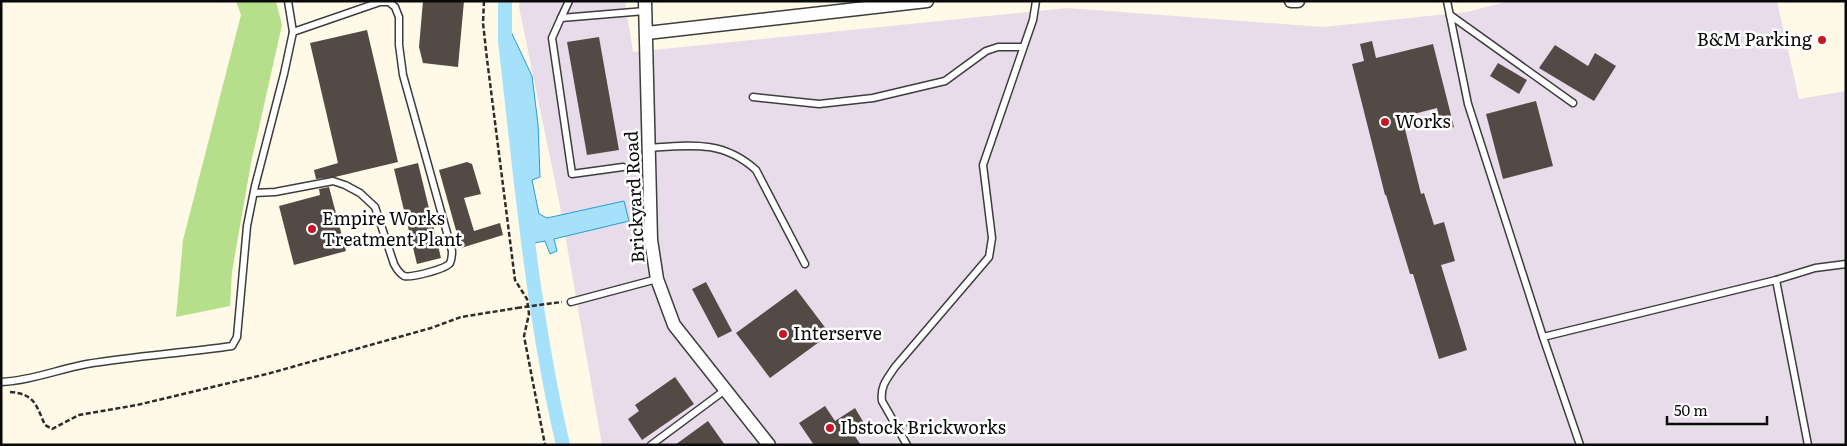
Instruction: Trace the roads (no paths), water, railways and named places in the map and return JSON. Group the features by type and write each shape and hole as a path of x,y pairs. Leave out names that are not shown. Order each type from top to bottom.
{"street":[{"path":"647,33 927,1"},
{"path":"1291,1 1297,1"},
{"name":"Brickyard Road","path":"645,6 651,240 657,279 674,326 769,445"}],"lane":[{"path":"1,382 85,364 134,356 185,353 232,346 237,338 247,226 293,32 288,1"},
{"path":"570,1 552,38 572,174 624,167"},
{"path":"907,445 882,401 883,384 988,257 992,238 983,165 1033,20 1036,1"},
{"path":"1447,1 1468,104 1580,445"},
{"path":"254,193 275,192 321,182 333,181 345,185 360,192 375,207 397,270 404,275 410,276 446,267 450,262 452,251 403,75 399,45 399,17 395,7 389,2 380,2 293,32"},
{"path":"561,18 645,6"},
{"path":"1450,15 1573,103"},
{"path":"753,97 819,104 873,98 945,81 986,51 998,47 1023,48"},
{"path":"649,148 696,145 723,149 744,160 756,170 805,264"},
{"path":"1543,336 1776,280 1815,268 1846,264"},
{"path":"571,302 657,279"},
{"path":"1776,280 1808,445"},
{"path":"651,445 725,390"}],"water":[{"path":"505,19 532,76 538,124 540,177 532,180 539,214 547,218 624,201 629,221 554,239 557,251 550,254 545,241 529,244 505,42"}],"waterway":[{"path":"505,1 505,42 528,245 543,345 563,445"}],"place":[{"name":"B&M Parking","path":"1822,40"},
{"name":"Works","path":"1385,122"},
{"name":"Empire Works Treatment Plant","path":"312,229"},
{"name":"Interserve","path":"783,334"},
{"name":"Ibstock Brickworks","path":"830,428"}]}
